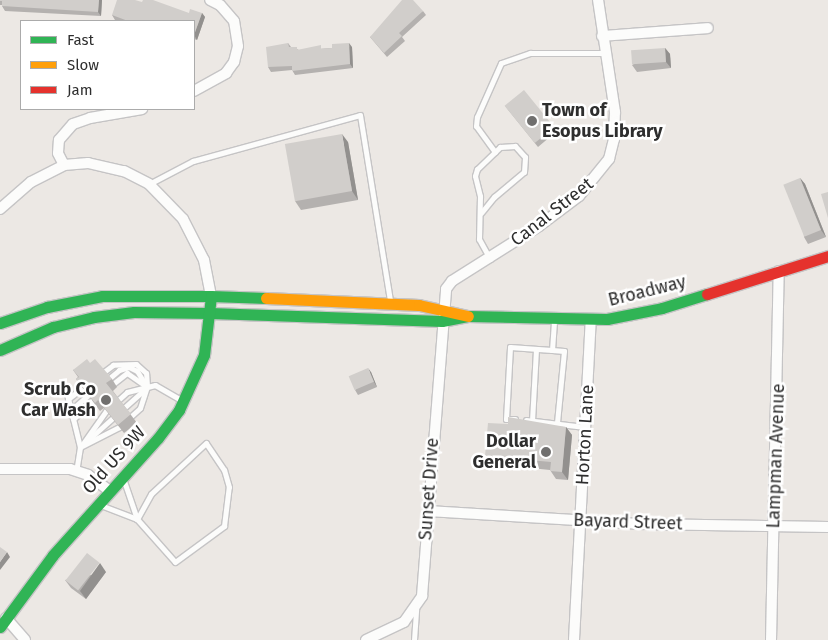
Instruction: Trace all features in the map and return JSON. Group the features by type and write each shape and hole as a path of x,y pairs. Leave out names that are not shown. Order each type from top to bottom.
{"main road":[{"name":"Broadway","path":"0,350 53,327 94,317 134,312 442,321 468,316 590,320 662,308 828,256"},
{"name":"Broadway","path":"0,322 47,306 102,296 211,296 390,303 442,308 468,316"},
{"name":"Old US 9W","path":"2,619 53,556 158,438 184,401 204,354 211,296"}],"street":[{"path":"195,90 226,73 234,62 238,46 234,21 220,5 210,0"},
{"name":"Canal Street","path":"442,308 446,289 452,281 490,259 578,196 609,159 614,138 615,112 598,0"},
{"path":"602,36 708,28"},
{"path":"64,165 58,153 59,140 73,124 90,118 136,110"},
{"path":"0,210 30,182 64,165 88,163 111,167 149,184 183,219 199,245 211,296"},
{"name":"Lampman Avenue","path":"771,640 779,271"},
{"name":"Sunset Drive","path":"416,609 422,596 442,308"},
{"name":"Horton Lane","path":"574,640 590,320"},
{"path":"0,469 76,471 110,491"},
{"name":"Bayard Street","path":"428,511 580,521 828,527"},
{"path":"366,640 404,622 416,609"},
{"path":"2,619 25,640"}],"lane":[{"path":"495,152 476,126 477,117 502,63 530,53 605,53"},
{"path":"149,184 193,162 360,115 390,303"},
{"path":"481,213 494,197 524,172 526,166 524,157 515,146 506,144 495,152 477,169 475,176 480,196 479,239 490,259"},
{"path":"552,350 554,320"},
{"path":"557,423 564,350 510,347 506,419 585,426"},
{"path":"532,421 536,348"},
{"path":"80,447 119,427 136,412 140,408 147,386 146,373 130,363 113,365 97,377"},
{"path":"102,384 119,370 129,368 137,371 147,386"},
{"path":"73,419 122,375 132,374 147,386"},
{"path":"68,399 89,382"},
{"path":"80,447 106,411 127,392 155,385 184,401"},
{"path":"65,386 80,447 76,471"},
{"path":"80,447 147,386"},
{"path":"71,410 95,389"},
{"path":"123,476 137,519 175,562 224,526 229,487 218,457 206,443 151,494 137,519"},
{"path":"98,504 137,519"},
{"path":"414,640 416,609"}],"building":[{"path":"0,0 99,0 98,12 2,6 2,1"},
{"path":"117,0 142,2 143,0 153,0 189,13 190,9 202,13 195,32 195,20 125,20 112,15"},
{"path":"402,0 413,0 423,11 399,33 402,36 384,53 370,37"},
{"path":"288,43 289,47 297,47 297,50 321,45 321,49 332,48 332,44 349,43 350,64 292,71 292,66 268,67 266,47"},
{"path":"665,48 666,62 632,64 631,50"},
{"name":"Town of Esopus Library","path":"524,90 554,127 535,143 505,106"},
{"path":"342,134 352,191 295,201 285,144"},
{"path":"800,178 821,230 804,237 783,185"},
{"path":"828,192 828,218 821,194"},
{"name":"Scrub Co Car Wash","path":"87,359 90,363 95,359 112,379 106,383 131,414 118,425 98,400 95,403 76,379 79,377 73,370"},
{"path":"368,368 374,382 355,390 349,376"},
{"path":"508,417 566,427 562,472 550,471 551,462 485,456 488,423 508,424"},
{"path":"0,547 7,552 0,562"},
{"path":"87,553 100,563 78,590 65,581"}],"traffic: fast":[{"path":"210,313 442,321 468,316 607,319 662,308 707,294"},
{"path":"0,323 47,307 102,296 211,296"},
{"path":"0,627 53,555 158,438 179,410 204,355 211,296 266,298"},
{"path":"0,350 53,327 94,317 134,312 210,313"}],"traffic: slow":[{"path":"266,298 419,305 468,316"}],"traffic: jam":[{"path":"707,294 828,256"}],"place":[{"name":"Town of Esopus Library","path":"532,121"},
{"name":"Scrub Co Car Wash","path":"106,400"},
{"name":"Dollar General","path":"546,452"}]}
